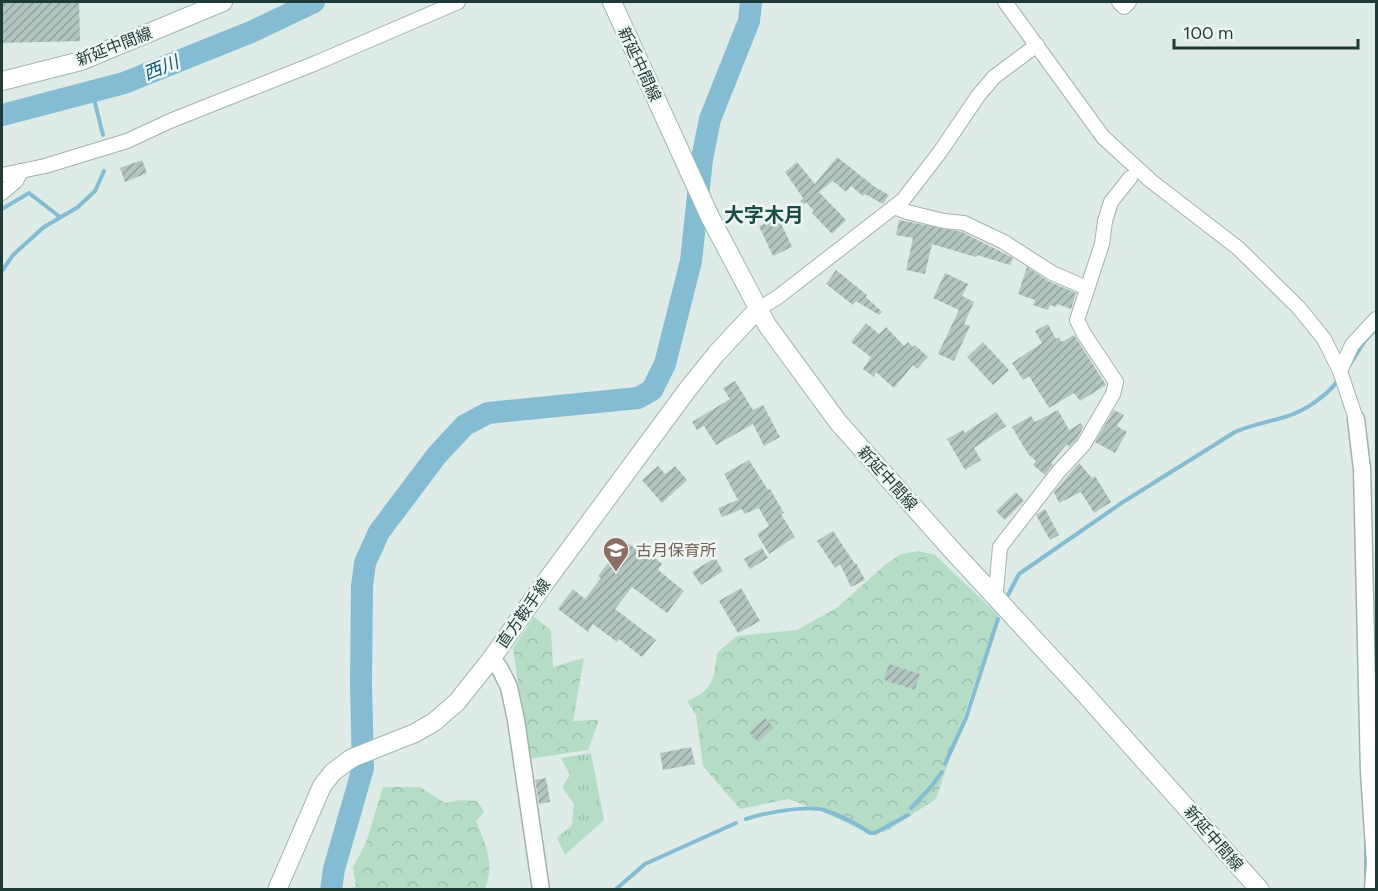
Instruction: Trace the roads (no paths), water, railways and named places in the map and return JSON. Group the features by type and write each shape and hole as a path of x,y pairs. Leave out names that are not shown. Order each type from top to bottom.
{"main road":[{"name":"新延中間線","path":"2,81 81,61 223,2"},
{"name":"新延中間線","path":"612,2 710,217 767,325 838,422 1260,890"},
{"name":"直方鞍手線","path":"277,890 322,786 333,772 352,758 411,735 434,722 457,702 492,658 688,389 716,354 758,309"}],"street":[{"path":"2,176 45,166 128,141 170,121 316,63 458,2"},
{"path":"1005,2 1103,137 1151,181 1239,249 1299,308 1324,339 1340,371 1356,418 1362,470 1369,772 1375,863 1373,890"},
{"path":"1119,2 1124,7 1129,2"},
{"path":"758,309 778,297 903,200 994,77 1037,45"},
{"path":"2,193 16,181 21,171"},
{"path":"994,596 1000,547 1059,471 1084,444 1113,394 1116,382 1077,320 1102,244 1105,221 1111,202 1130,178"},
{"path":"894,207 944,221 964,223 1004,242 1052,273 1087,288"},
{"path":"1340,371 1352,345 1377,319"},
{"path":"492,658 509,687 516,720 541,890"}],"waterway":[{"name":"西川","path":"2,115 124,83 251,32 314,2"},
{"path":"331,890 334,869 363,768 362,586 365,563 379,532 437,455 465,425 488,413 638,398 652,390 665,364 691,261 702,159 710,119 749,21 751,2"},
{"path":"92,91 103,135"},
{"path":"2,271 13,255 44,227 78,207 95,191 104,171"},
{"path":"2,209 29,193 60,217"},
{"path":"1349,366 1364,342 1376,329"},
{"path":"1008,595 1019,574 1123,502 1235,432 1285,417 1308,407 1322,397 1339,379"},
{"path":"945,764 966,718 998,619"},
{"path":"911,808 942,772"},
{"path":"746,819 785,810 807,808 836,814 870,833 875,833 908,815"},
{"path":"615,890 645,864 736,823"},
{"path":"1366,842 1366,877"}],"place":[{"name":"古月保育所","path":"616,573"}],"district":[{"name":"大字木月","path":"764,215"}]}
